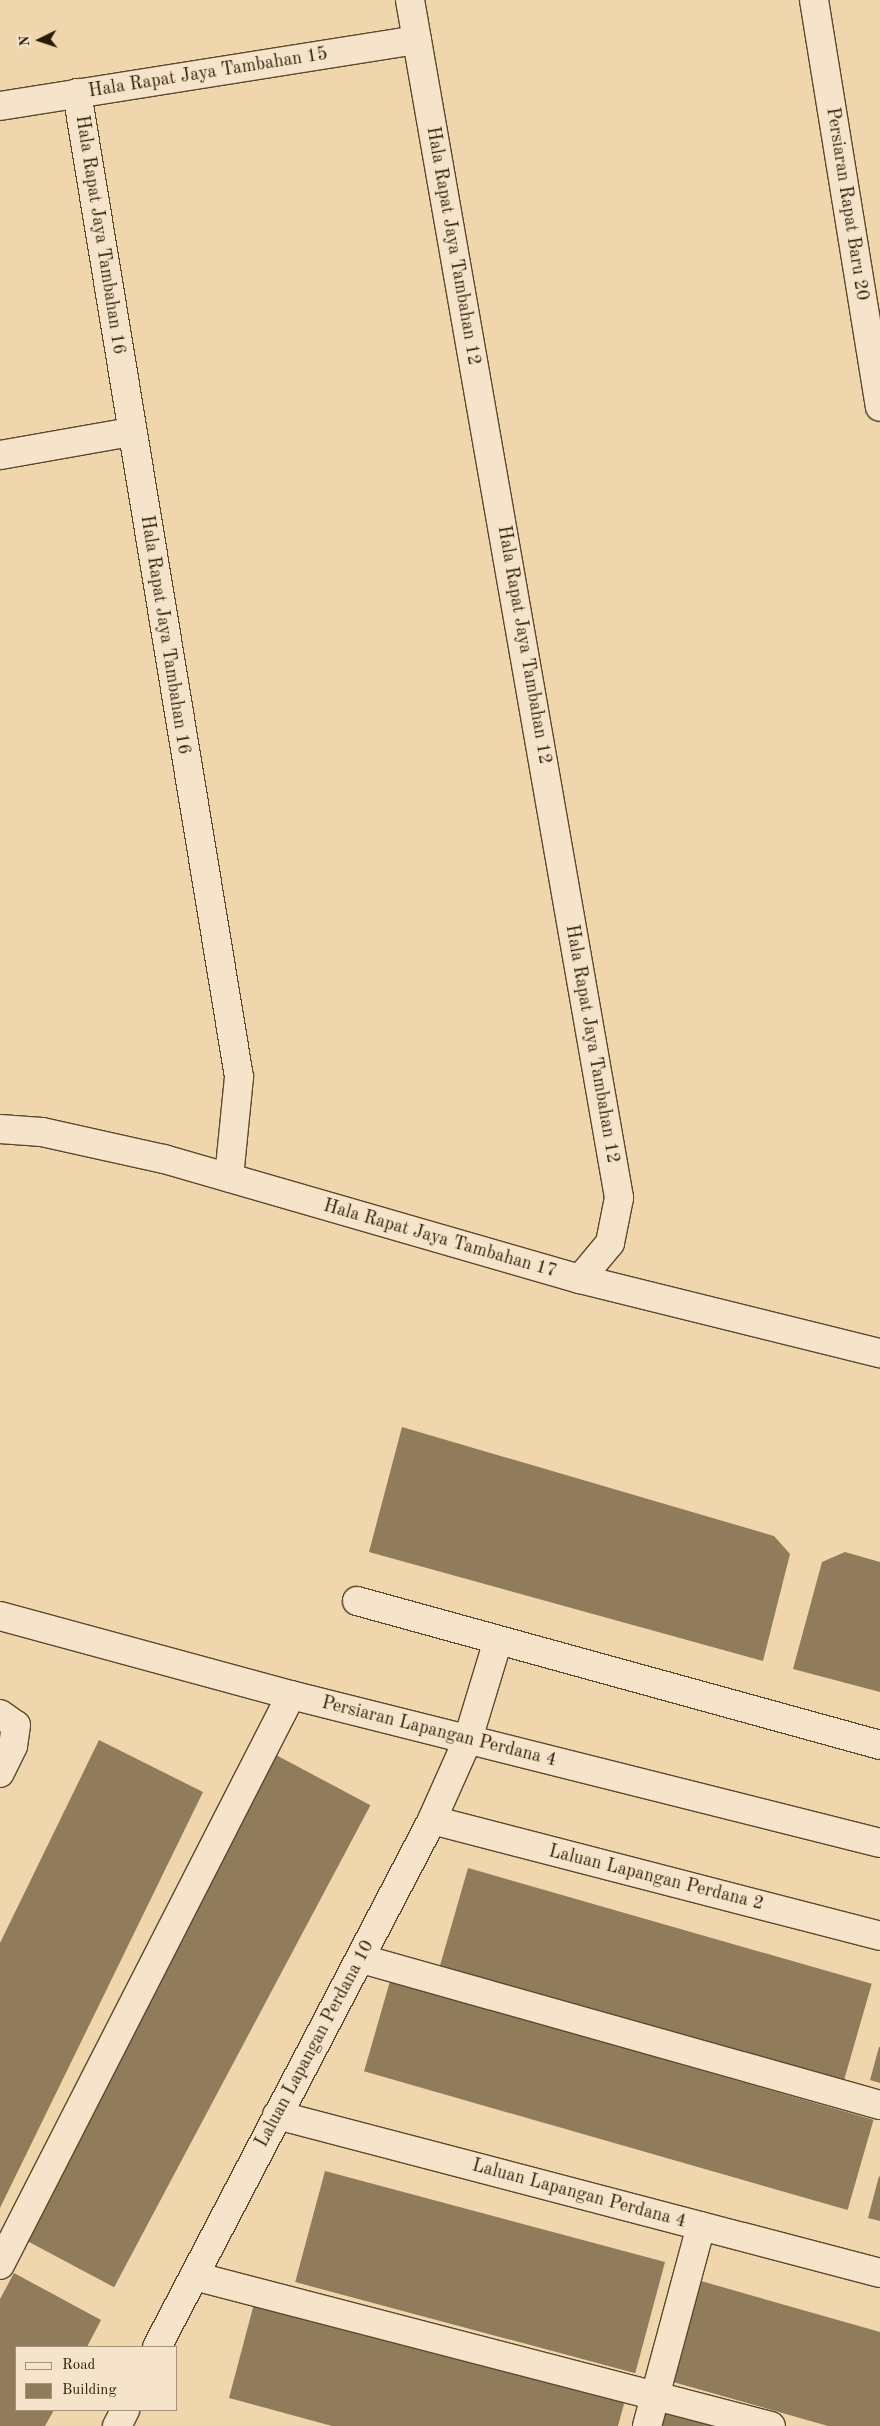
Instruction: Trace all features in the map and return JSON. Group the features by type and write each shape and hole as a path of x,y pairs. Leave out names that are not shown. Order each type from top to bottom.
{"street":[{"name":"Hala Rapat Jaya Tambahan 12","path":"410,0 619,1198 610,1243 580,1279"},
{"name":"Persiaran Rapat Baru 20","path":"814,0 880,407"},
{"name":"Hala Rapat Jaya Tambahan 15","path":"0,106 417,40"},
{"name":"Hala Rapat Jaya Tambahan 16","path":"77,93 131,432 239,1077 229,1178"},
{"path":"0,455 131,432"},
{"name":"Hala Rapat Jaya Tambahan 17","path":"0,1129 42,1132 229,1178 580,1279 880,1353"},
{"path":"358,1601 880,1745"},
{"name":"Persiaran Lapangan Perdana 4","path":"0,1616 291,1695 880,1843"},
{"name":"Laluan Lapangan Perdana 10","path":"158,2346 277,2115 362,1959 432,1820 468,1739 498,1640"},
{"path":"0,2265 291,1695"},
{"path":"0,1714 16,1725 13,1746 0,1772"},
{"name":"Laluan Lapangan Perdana 2","path":"432,1820 880,1936"},
{"path":"362,1959 880,2105"},
{"name":"Laluan Lapangan Perdana 4","path":"277,2115 880,2273"},
{"path":"647,2426 701,2226"},
{"path":"194,2276 771,2426"},
{"path":"117,2426 124,2411"}],"building":[{"path":"402,1427 774,1536 790,1554 763,1661 369,1552"},
{"path":"845,1552 880,1562 880,1692 793,1669 822,1562"},
{"path":"99,1740 203,1792 0,2208 0,1943"},
{"path":"276,1755 370,1805 114,2287 20,2237"},
{"path":"468,1868 872,1984 844,2082 440,1966"},
{"path":"390,1981 874,2120 848,2210 364,2071"},
{"path":"880,2047 880,2083 870,2080"},
{"path":"325,2171 665,2262 635,2373 295,2282"},
{"path":"880,2177 880,2221 868,2218"},
{"path":"14,2273 101,2320 88,2346 15,2346 15,2411 53,2411 45,2426 0,2426 0,2299"},
{"path":"694,2279 880,2332 880,2426 828,2426 666,2380"},
{"path":"255,2300 625,2400 618,2426 332,2426 229,2398"},
{"path":"658,2409 714,2426 653,2426"}]}
